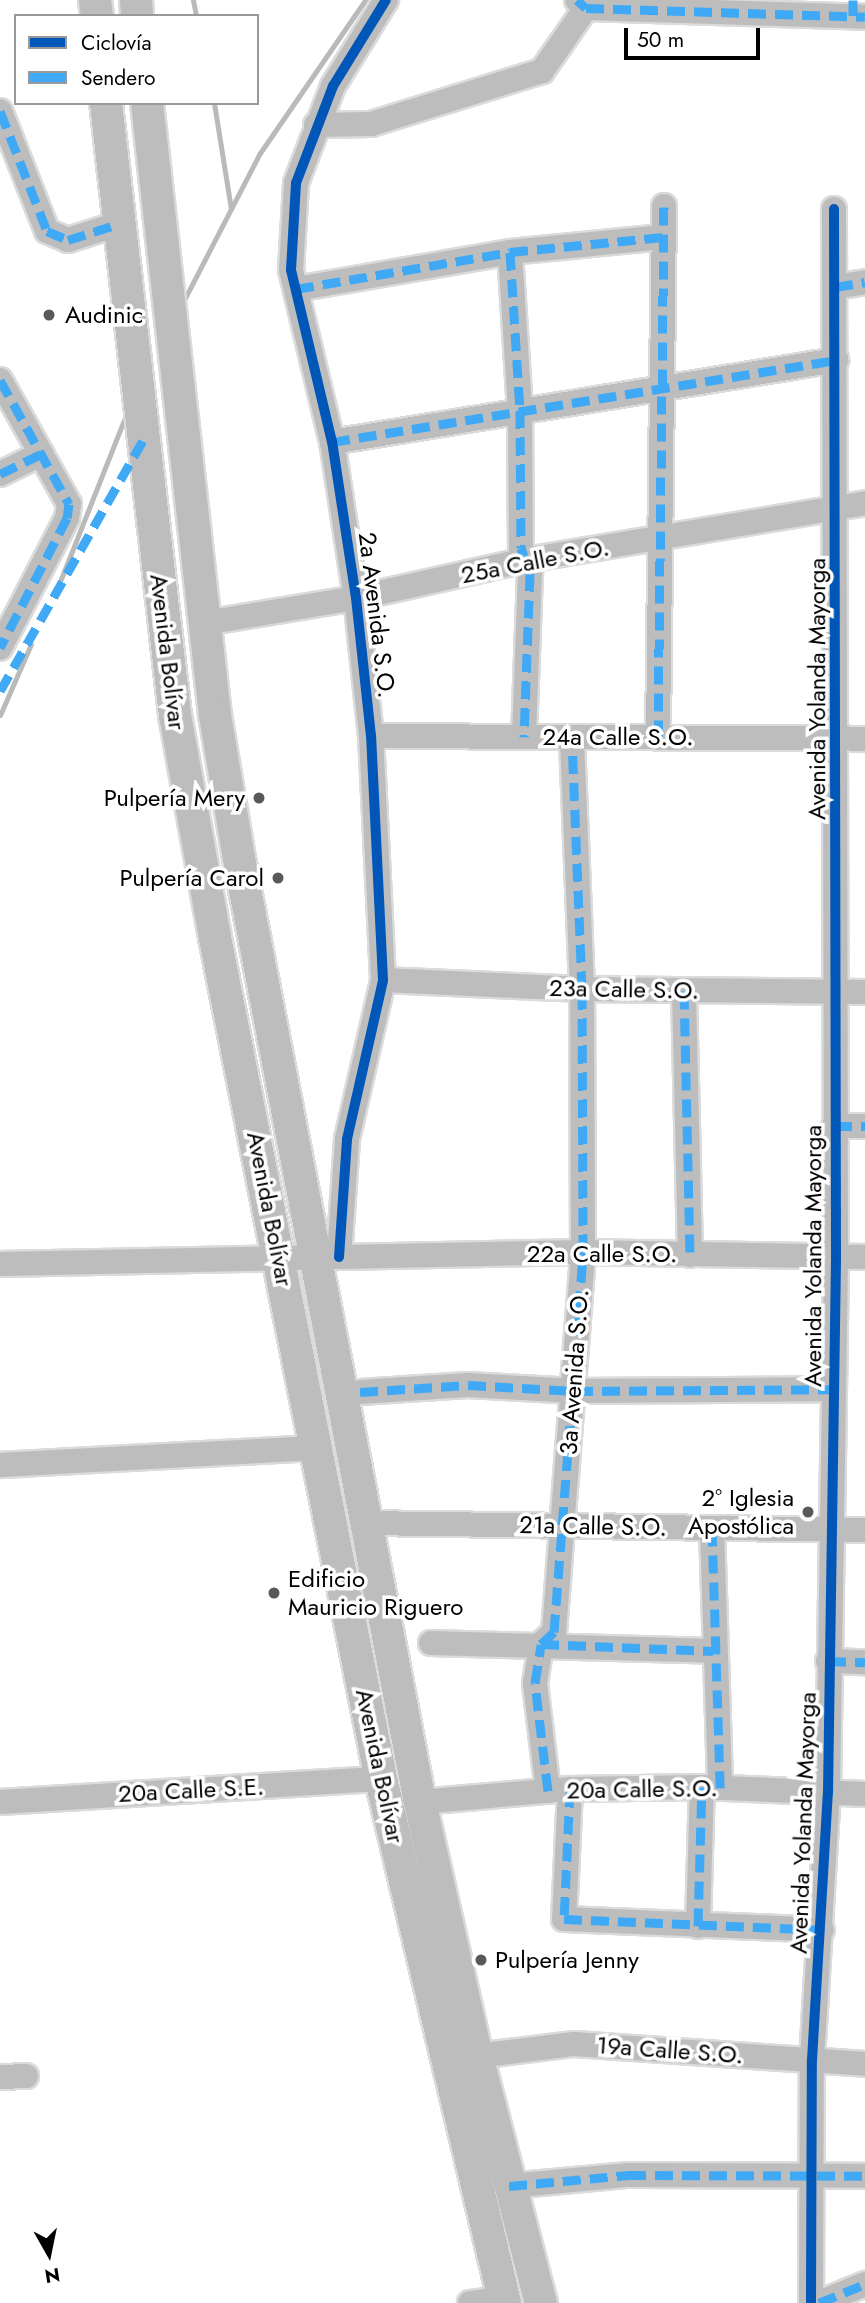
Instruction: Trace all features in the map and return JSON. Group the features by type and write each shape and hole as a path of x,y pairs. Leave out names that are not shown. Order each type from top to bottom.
{"main road":[{"name":"Avenida Bolívar","path":"106,105 171,683 215,938 381,1779 504,2301"},
{"name":"Avenida Bolívar","path":"147,105 205,623 239,858 328,1258 363,1523 420,1802 477,2056 541,2303"},
{"path":"156,558 188,615 205,623"},
{"path":"171,683 186,631 205,623"}],"street":[{"name":"2a Avenida S.O.","path":"328,1258 347,1139 383,980 371,736 356,598 332,442 291,270 296,183 316,125 333,86 386,0"},
{"path":"316,125 371,124 542,71 582,4 857,11"},
{"path":"0,111 47,231 68,240 118,224"},
{"path":"659,738 664,206"},
{"name":"Avenida Yolanda Mayorga","path":"811,2303 812,2060 822,1930 828,1793 836,1257 834,1126 838,508 835,209"},
{"path":"296,289 510,252 663,237"},
{"path":"510,252 520,410 521,548 530,573 524,737"},
{"path":"835,287 865,282"},
{"path":"332,442 836,360"},
{"path":"0,380 69,504 67,518 0,648"},
{"path":"0,474 41,454"},
{"name":"25a Calle S.O.","path":"205,623 356,598 526,560 865,503"},
{"name":"24a Calle S.O.","path":"371,736 865,739"},
{"name":"3a Avenida S.O.","path":"572,737 582,989 583,1252 575,1391 554,1632 541,1644 535,1683 559,1790 564,1919 698,1926"},
{"name":"23a Calle S.O.","path":"383,980 582,989 865,992"},
{"path":"684,991 690,1255"},
{"path":"834,1126 865,1126"},
{"name":"22a Calle S.O.","path":"328,1258 583,1252 865,1257"},
{"path":"0,1264 328,1258"},
{"path":"360,1392 468,1385 575,1391 834,1389"},
{"path":"0,1465 317,1448"},
{"name":"21a Calle S.O.","path":"363,1523 865,1530"},
{"path":"712,1528 711,1787 698,1926 822,1930"},
{"path":"431,1643 541,1644 713,1651"},
{"path":"828,1661 865,1662"},
{"name":"20a Calle S.E.","path":"0,1802 381,1779"},
{"name":"20a Calle S.O.","path":"420,1802 559,1790 711,1787 865,1794"},
{"name":"19a Calle S.O.","path":"477,2056 574,2044 865,2064"},
{"path":"0,2077 26,2076"},
{"path":"509,2186 628,2175 811,2179 865,2176"},
{"path":"819,2303 865,2284"},
{"path":"470,2303 504,2301"}],"waterway":[{"path":"193,0 196,14"},
{"path":"185,298 260,153 365,0"},
{"path":"214,105 231,209"},
{"path":"61,579 127,412"},
{"path":"0,715 31,644"}],"marked path":[{"path":"577,0 586,8 865,17"},
{"path":"853,0 853,16"},
{"path":"0,111 47,231 68,240 118,224"},
{"path":"658,738 664,206"},
{"path":"296,289 510,252 663,237"},
{"path":"510,252 520,410 521,548 530,573 524,737"},
{"path":"835,287 865,282"},
{"path":"332,442 836,360"},
{"path":"0,380 69,504 67,518 0,648"},
{"path":"0,691 143,440"},
{"path":"0,474 41,454"},
{"path":"548,1791 535,1683 541,1644 554,1632 583,1252 582,989 572,737"},
{"path":"684,991 690,1255"},
{"path":"834,1126 865,1126"},
{"path":"360,1392 468,1385 575,1391 834,1389"},
{"path":"712,1528 720,1788"},
{"path":"541,1644 713,1651"},
{"path":"828,1661 865,1662"},
{"path":"698,1926 702,1787"},
{"path":"570,1789 564,1919 822,1930"},
{"path":"509,2186 628,2175 865,2176"},
{"path":"819,2303 865,2284"}],"cycle path":[{"path":"339,1257 347,1139 383,980 371,736 356,598 332,442 291,270 296,183 333,86 386,0"},
{"path":"811,2303 812,2060 828,1793 836,1257 834,209"}],"place":[{"name":"Audinic","path":"49,315"},
{"name":"Pulpería Mery","path":"259,798"},
{"name":"Pulpería Carol","path":"278,878"},
{"name":"2° Iglesia Apostólica","path":"808,1512"},
{"name":"Edificio Mauricio Riguero","path":"274,1593"},
{"name":"Pulpería Jenny","path":"481,1960"}]}
